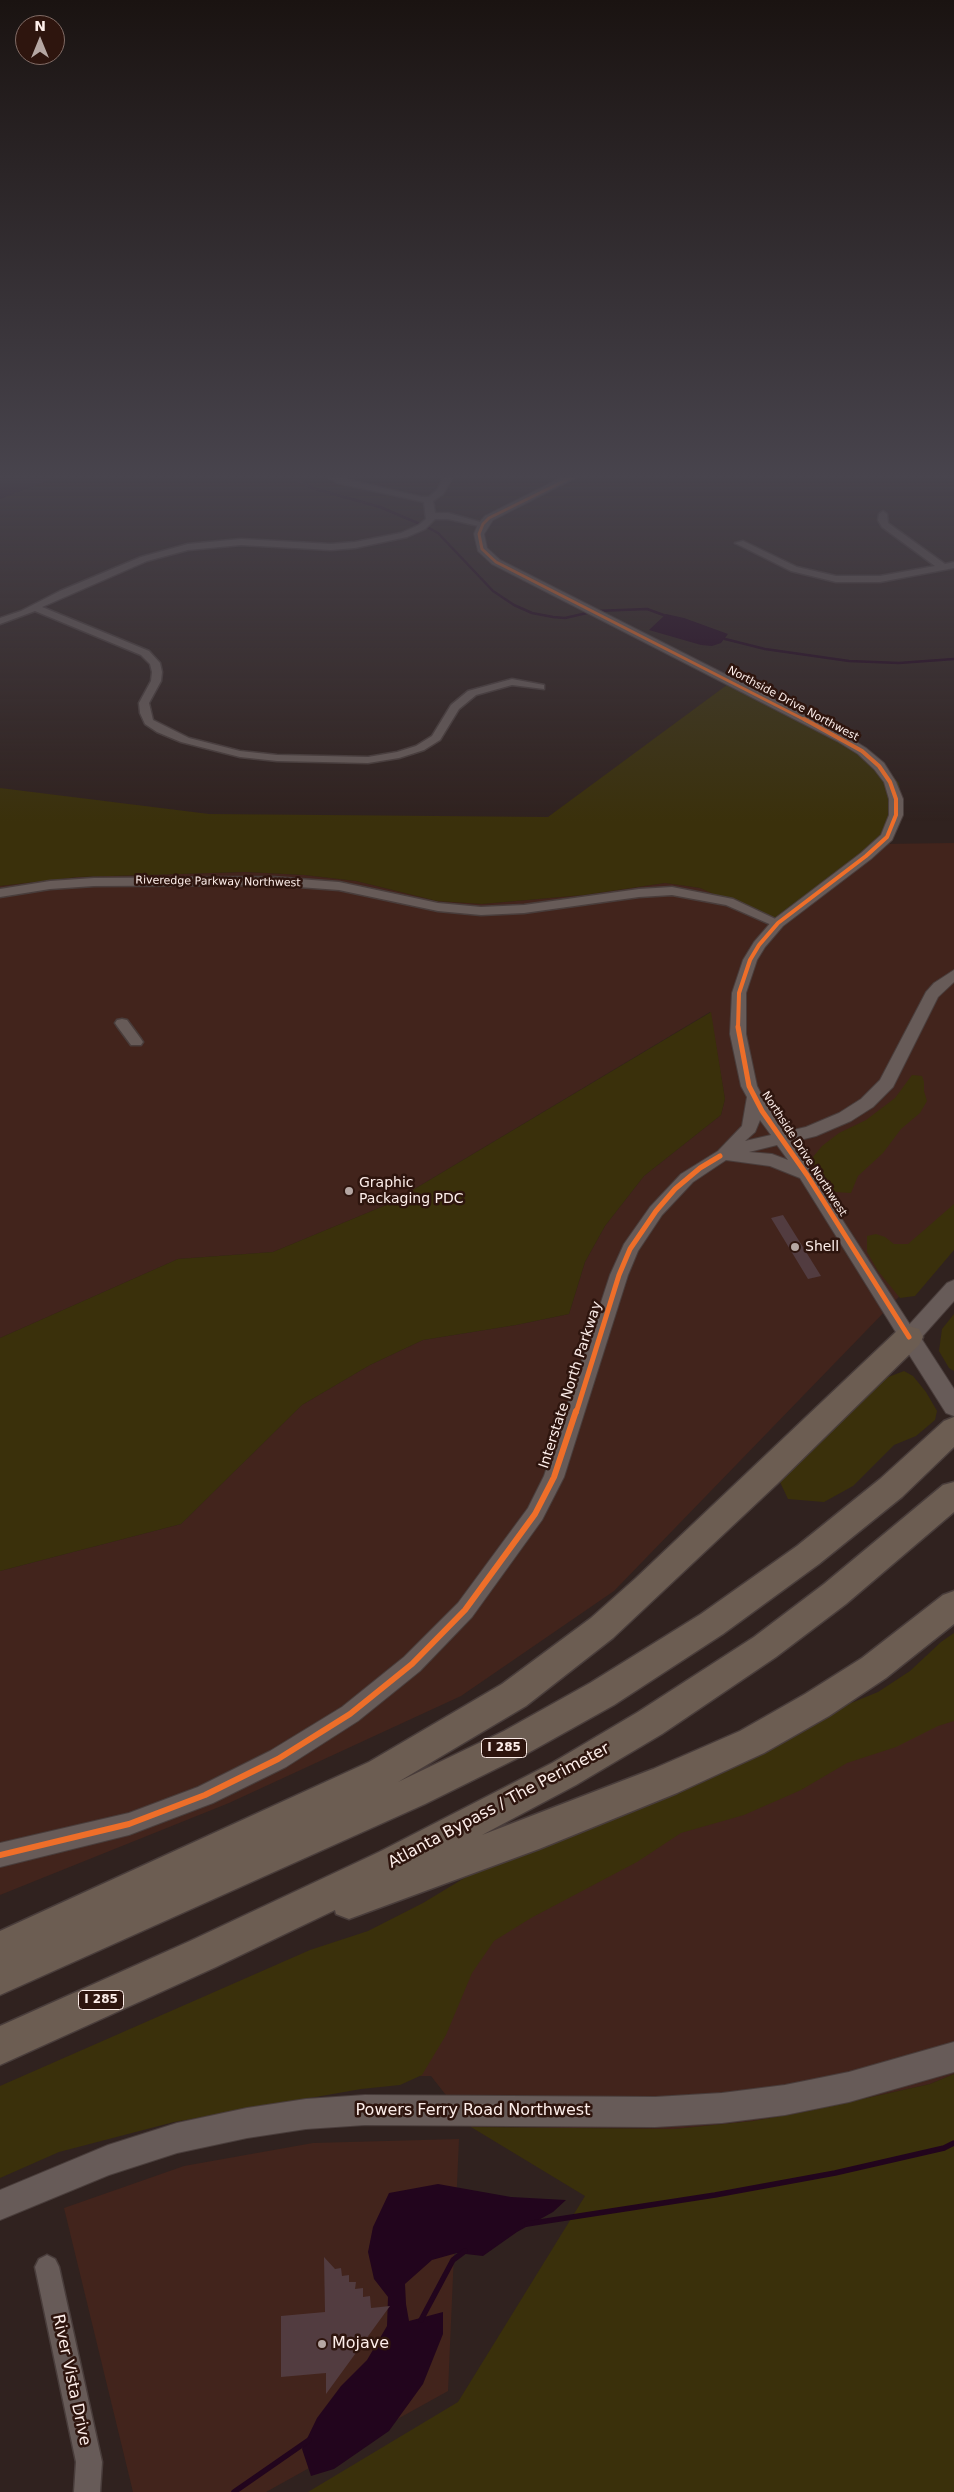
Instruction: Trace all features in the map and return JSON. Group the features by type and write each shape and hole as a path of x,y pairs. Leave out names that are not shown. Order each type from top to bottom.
{"highway":[{"path":"0,1950 381,1773 468,1724 514,1695 588,1640 647,1588 768,1475 909,1337"},
{"name":"I 285","path":"0,1976 413,1792 516,1742 602,1694 712,1624 808,1555 890,1488 954,1429"},
{"name":"Atlanta Bypass / The Perimeter","path":"0,2046 203,1954 400,1860 564,1774 650,1723 765,1647 892,1548 954,1494"},
{"path":"203,1954 539,1832 665,1781 752,1742 817,1705 874,1668 954,1605"}],"main road":[{"path":"909,1337 954,1288"},
{"name":"Northside Drive Northwest","path":"909,1337 954,1407"},
{"name":"Powers Ferry Road Northwest","path":"0,2205 108,2160 178,2138 247,2122 306,2114 365,2110 655,2112 722,2108 785,2100 849,2087 954,2057"}],"street":[{"path":"0,621 77,589"},
{"name":"Northside Drive Northwest","path":"550,589 841,738 862,751 879,766 890,782 896,799 896,815 890,833 866,856 774,927 750,960 739,993 737,1013 743,1067 755,1096 909,1337"},
{"path":"35,608 145,653 155,662 158,672 156,681 144,703 145,713 149,722 161,730 185,740 240,754 277,758 368,760 399,755 420,748 436,738 444,728 455,706 472,693 488,687 512,682 540,686"},
{"name":"Riveredge Parkway Northwest","path":"0,894 50,885 94,882 272,881 339,886 438,907 481,911 524,909 656,891 687,892 702,896 721,909 774,927"},
{"name":"Interstate North Parkway","path":"0,1855 129,1824 205,1795 278,1759 329,1728 350,1714 412,1664 465,1610 535,1514 554,1477 568,1438 618,1275 630,1248 656,1212 675,1189 700,1168 719,1157 810,1132 845,1117 867,1103 887,1083 930,996 939,986 954,975"},
{"path":"122,1023 136,1042"},
{"path":"755,1096 773,1116 786,1124 805,1124 832,1114 864,1092 871,1083 887,1083"},
{"path":"719,1157 749,1128 754,1112 755,1096"},
{"path":"719,1157 772,1160 806,1175"},
{"name":"River Vista Drive","path":"47,2267 89,2462 89,2482 86,2492"}],"shaded area":[{"path":"666,614 684,618 728,634 721,643 712,646 701,645 649,630"},
{"path":"735,679 872,752 899,783 903,813 882,844 775,921 700,888 665,883 584,895 482,904 437,901 356,881 304,875 245,872 78,877 0,886 0,788 209,814 548,817"},
{"path":"954,843 954,1240 614,1591 461,1696 229,1803 0,1895 0,1571 181,1524 302,1405 370,1365 423,1340 516,1325 569,1314 585,1262 605,1226 644,1176 721,1115 725,1099 710,1012 391,1203 273,1252 178,1259 0,1338 0,886 78,877 245,872 304,875 356,881 437,901 482,904 584,895 665,883 700,888 718,894 882,844"},
{"path":"711,1012 725,1099 721,1115 644,1176 605,1226 585,1262 569,1314 516,1325 423,1340 370,1365 302,1405 181,1524 0,1571 0,1338 178,1259 273,1252 391,1203"},
{"path":"912,1075 922,1076 924,1082 927,1101 920,1113 901,1129 883,1153 858,1176 851,1193 835,1192 819,1176 814,1166 813,1157 822,1146 839,1133 866,1120 895,1098"},
{"path":"954,1204 954,1250 915,1296 900,1298 878,1271 867,1252 867,1236 876,1234 885,1237 894,1244 908,1244"},
{"path":"954,1314 954,1371 949,1368 939,1351 942,1329"},
{"path":"904,1371 913,1376 926,1392 937,1411 935,1420 916,1436 894,1445 853,1486 824,1502 788,1499 780,1482 785,1470 878,1381"},
{"path":"954,1633 954,1721 938,1726 896,1747 847,1763 801,1790 744,1815 681,1833 637,1862 531,1918 494,1941 472,1973 446,2035 422,2075 400,2085 361,2089 174,2122 59,2152 0,2178 0,2086 310,1950 368,1931 423,1903 466,1877 503,1859 693,1781 728,1770 834,1710 878,1692 910,1671 941,1642"},
{"path":"954,1673 954,2074 930,2084 804,2112 753,2121 674,2129 471,2127 431,2076 389,2076 448,1920"},
{"path":"954,2074 954,2492 308,2492 458,2402 585,2196 471,2127 674,2129 753,2121 804,2112 930,2084"},
{"path":"459,2139 448,2391 266,2492 133,2492 64,2208 184,2166 313,2143"},
{"path":"438,2184 511,2197 566,2200 553,2212 517,2232 483,2256 457,2253 432,2260 405,2284 409,2321 443,2312 443,2334 423,2384 389,2431 334,2469 311,2476 302,2449 317,2418 341,2386 367,2360 387,2326 388,2297 374,2279 368,2252 373,2227 389,2193"}],"building":[{"name":"Shell","path":"783,1215 821,1276 808,1279 771,1218"},
{"name":"Mojave","path":"324,2257 335,2269 341,2268 342,2276 349,2275 349,2282 356,2282 355,2289 363,2288 363,2297 370,2296 371,2308 390,2306 326,2394 326,2373 281,2377 281,2316 325,2312"}],"waterway":[{"path":"491,589 514,605 532,613 565,618 587,613"},
{"path":"596,611 647,609 669,617"},
{"path":"725,639 765,649 849,661 899,663 954,659"},
{"path":"527,2224 715,2195 835,2173 944,2148 954,2143"},
{"path":"421,2320 453,2260 465,2251"},
{"path":"234,2492 309,2440"}],"cycle path":[{"path":"550,589 841,738 862,751 879,766 890,782 896,799 896,815 887,837 866,856 778,923 759,945 750,960 739,993 738,1034 749,1086 762,1111 807,1175 909,1337"},
{"path":"0,1855 129,1824 205,1795 278,1759 350,1714 412,1664 465,1610 535,1514 554,1477 568,1438 619,1275 630,1249 656,1211 675,1189 700,1168 720,1156"}],"place":[{"name":"Graphic Packaging PDC","path":"349,1191"},
{"name":"Shell","path":"795,1247"},
{"name":"Mojave","path":"322,2344"}]}
